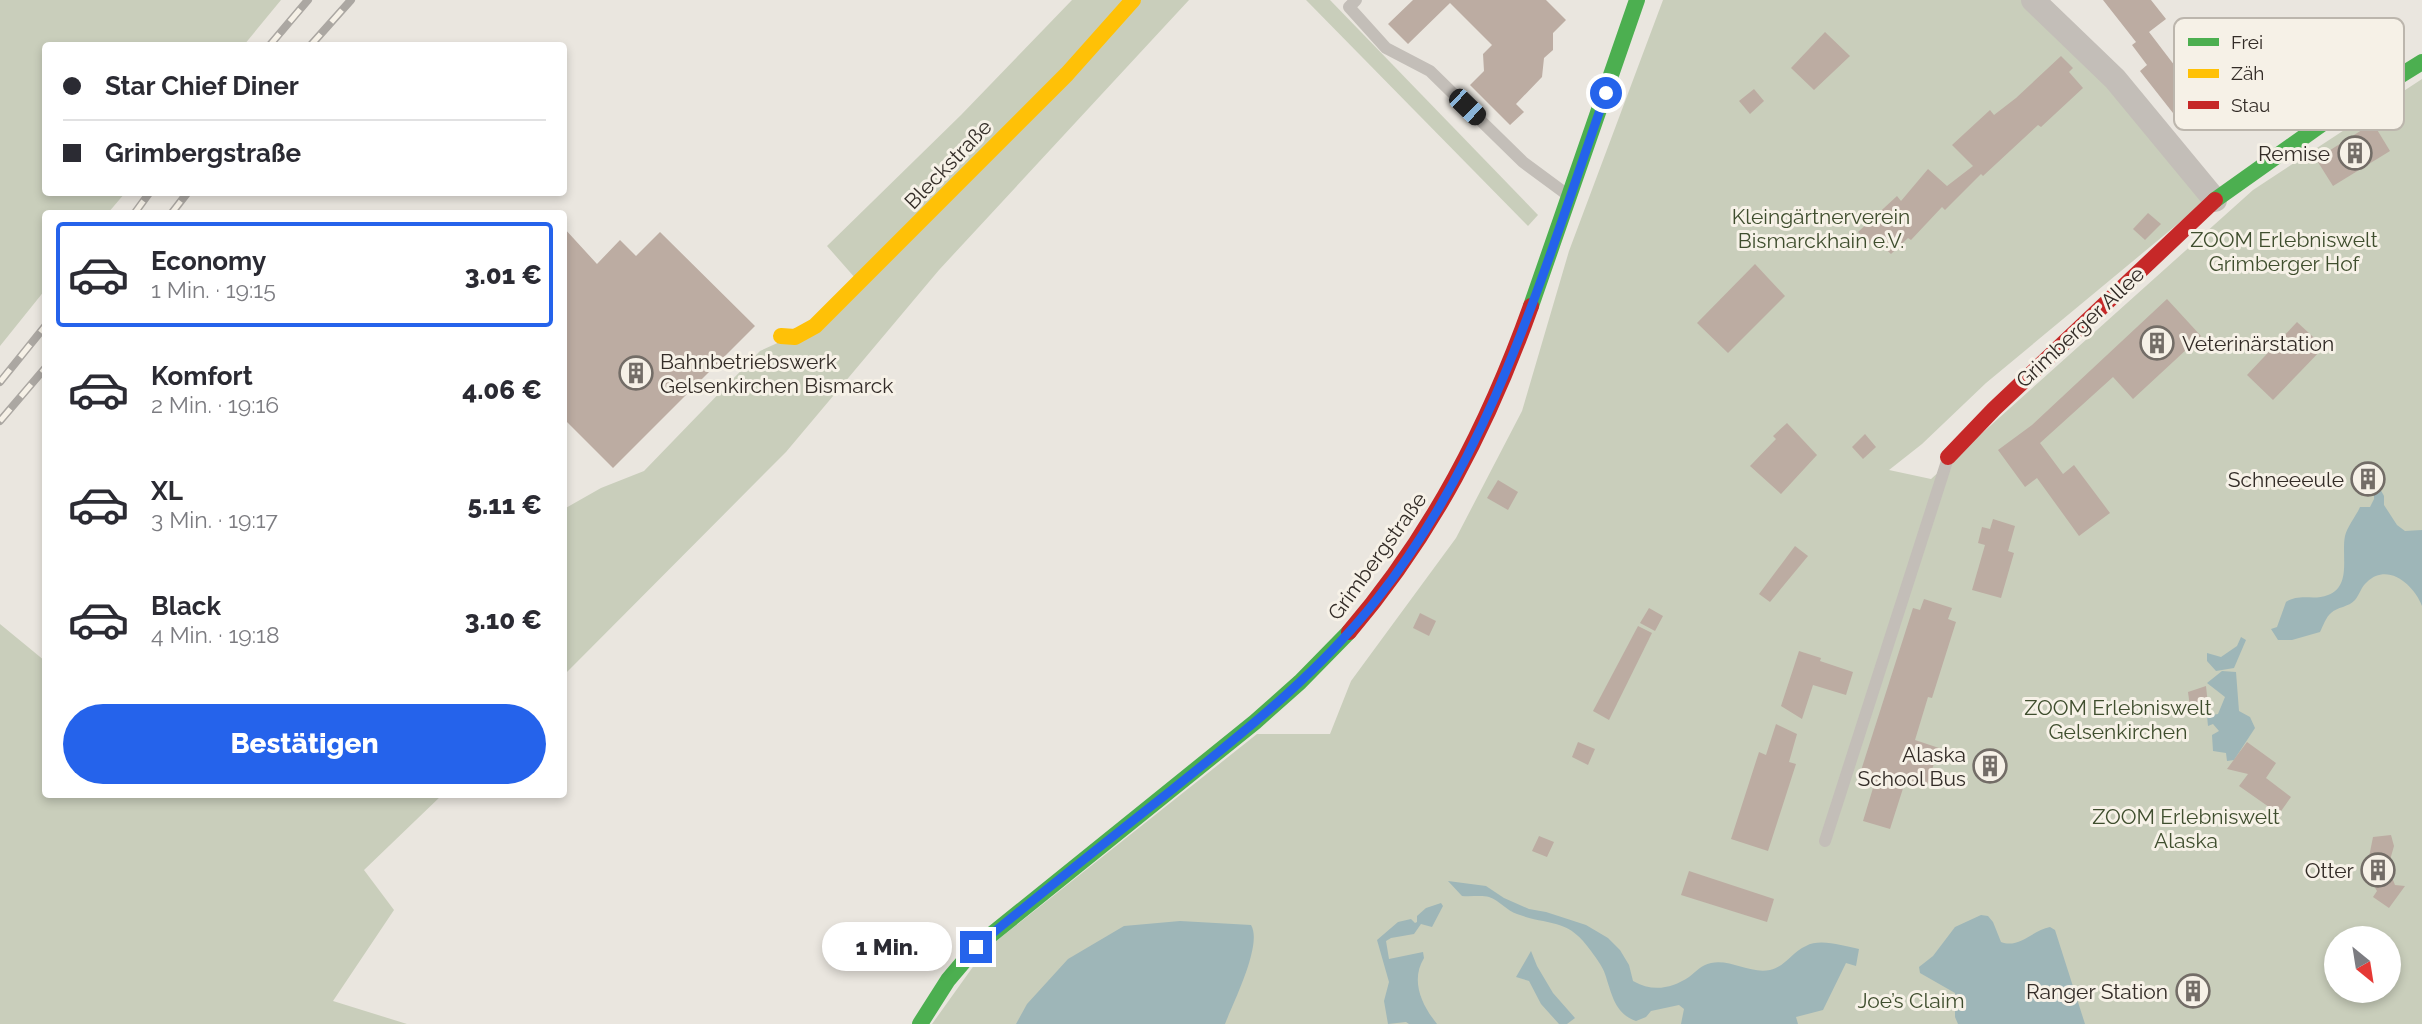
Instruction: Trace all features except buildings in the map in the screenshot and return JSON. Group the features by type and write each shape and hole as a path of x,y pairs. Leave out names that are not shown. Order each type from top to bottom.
{"street":[{"name":"Bleckstraße","path":"781,336 795,337 815,326 1067,74 1133,0"},
{"name":"Grimbergstraße","path":"920,1024 948,980 976,947 1265,713 1343,639 1378,598 1417,543 1460,473 1495,401 1549,257 1637,0"},
{"path":"2033,0 2115,79 2215,200"},
{"name":"Grimberger Allee","path":"2404,73 2422,62"},
{"name":"Grimberger Allee","path":"1948,457 1994,409 2215,200 2314,130"}],"lane":[{"path":"1356,0 1349,7 1386,48 1430,71 1523,162 1570,196"},
{"path":"1825,841 1948,457"}],"green space":[{"path":"0,0 281,0 246,42 42,42 42,196 122,196 111,210 42,210 42,294 0,346"},
{"path":"1072,0 1189,0 939,270 786,452 567,672 567,507 601,488 644,471 760,351 795,335 856,279 827,246 961,115"},
{"path":"1306,0 1330,0 1538,215 1528,226"},
{"path":"1663,0 2027,0 2209,198 1986,383 1922,444 1889,470 1931,479 2253,190 2344,130 2404,130 2404,91 2422,79 2422,1024 932,1024 985,950 1257,734 1330,734 1351,681 1456,538 1522,411 1569,251"},
{"path":"0,624 42,659 42,798 439,798 364,870 394,910 333,1001 407,1024 0,1024"}],"water":[{"path":"2378,485 2384,496 2384,505 2397,525 2405,531 2422,530 2422,606 2407,584 2392,575 2383,574 2367,582 2352,602 2331,613 2320,632 2292,640 2278,640 2271,629 2277,627 2286,602 2296,598 2328,595 2340,585 2344,569 2346,533 2360,507 2370,507 2374,499 2374,489"},
{"path":"2241,637 2246,640 2234,668 2216,671 2207,661 2207,653 2221,657 2237,646"},
{"path":"2222,671 2236,672 2239,711 2250,717 2255,728 2234,760 2227,761 2226,753 2213,751 2212,735 2219,731 2213,724 2208,726 2207,716 2218,714 2225,697 2207,683"},
{"path":"1448,881 1486,886 1529,909 1586,925 1608,938 1620,950 1629,965 1633,981 1647,987 1661,988 1675,984 1702,967 1718,962 1755,970 1770,970 1780,966 1801,949 1818,943 1859,949 1856,966 1846,963 1823,1010 1796,1017 1798,1024 1681,1024 1684,1009 1679,1005 1651,1011 1646,1017 1636,1021 1618,1008 1601,965 1583,940 1574,933 1557,924 1513,913 1489,897 1462,896"},
{"path":"1441,903 1443,906 1432,927 1421,924 1414,934 1386,941 1389,959 1423,952 1418,984 1423,1001 1437,1024 1388,1024 1384,1001 1389,982 1377,940 1398,922 1411,919 1415,923 1417,916 1426,908"},
{"path":"1981,915 1988,916 1993,922 2001,942 2014,943 2050,927 2055,930 2085,1024 1958,1024 1955,1017 1955,993 1920,973 1919,967 1933,956 1955,927"},
{"path":"1180,921 1251,925 1254,934 1250,959 1225,1024 1016,1024 1027,1004 1068,959 1124,926"},
{"path":"1531,951 1553,993 1575,1018 1567,1024 1559,1024 1541,1004 1529,981 1516,977"}],"railway":[{"path":"272,42 308,0"},
{"path":"314,42 351,0"},
{"path":"137,210 147,196"},
{"path":"174,210 185,196"},
{"path":"0,382 42,330"},
{"path":"0,421 42,372"}],"traffic: fast":[{"path":"1531,306 1637,0"},
{"path":"2404,73 2422,62"},
{"path":"2215,200 2314,130"},
{"path":"920,1024 948,980 976,947 1255,722 1300,682 1349,632"}],"traffic: slow":[{"path":"781,336 795,337 815,326 1067,74 1133,0"}],"traffic: jam":[{"path":"1948,457 1994,409 2215,200"},
{"path":"1349,632 1406,557 1455,478 1496,394 1531,306"}],"place":[{"name":"Remise","path":"2355,153"},
{"name":"Veterinärstation","path":"2157,343"},
{"name":"Bahnbetriebswerk Gelsenkirchen Bismarck","path":"636,373"},
{"name":"Schneeeule","path":"2368,479"},
{"name":"Alaska School Bus","path":"1990,766"},
{"name":"Otter","path":"2378,870"},
{"name":"Ranger Station","path":"2193,991"}],"route":[{"path":"976,947 1237,738 1308,675 1378,598 1417,543 1460,473 1495,401 1554,245 1606,93"}],"park label":[{"name":"Kleingärtnerverein Bismarckhain e.V.","path":"1821,228"},
{"name":"ZOOM Erlebniswelt Grimberger Hof","path":"2284,251"},
{"name":"ZOOM Erlebniswelt Gelsenkirchen","path":"2118,719"},
{"name":"ZOOM Erlebniswelt Alaska","path":"2186,828"},
{"name":"Joe’s Claim","path":"1911,1000"}]}
